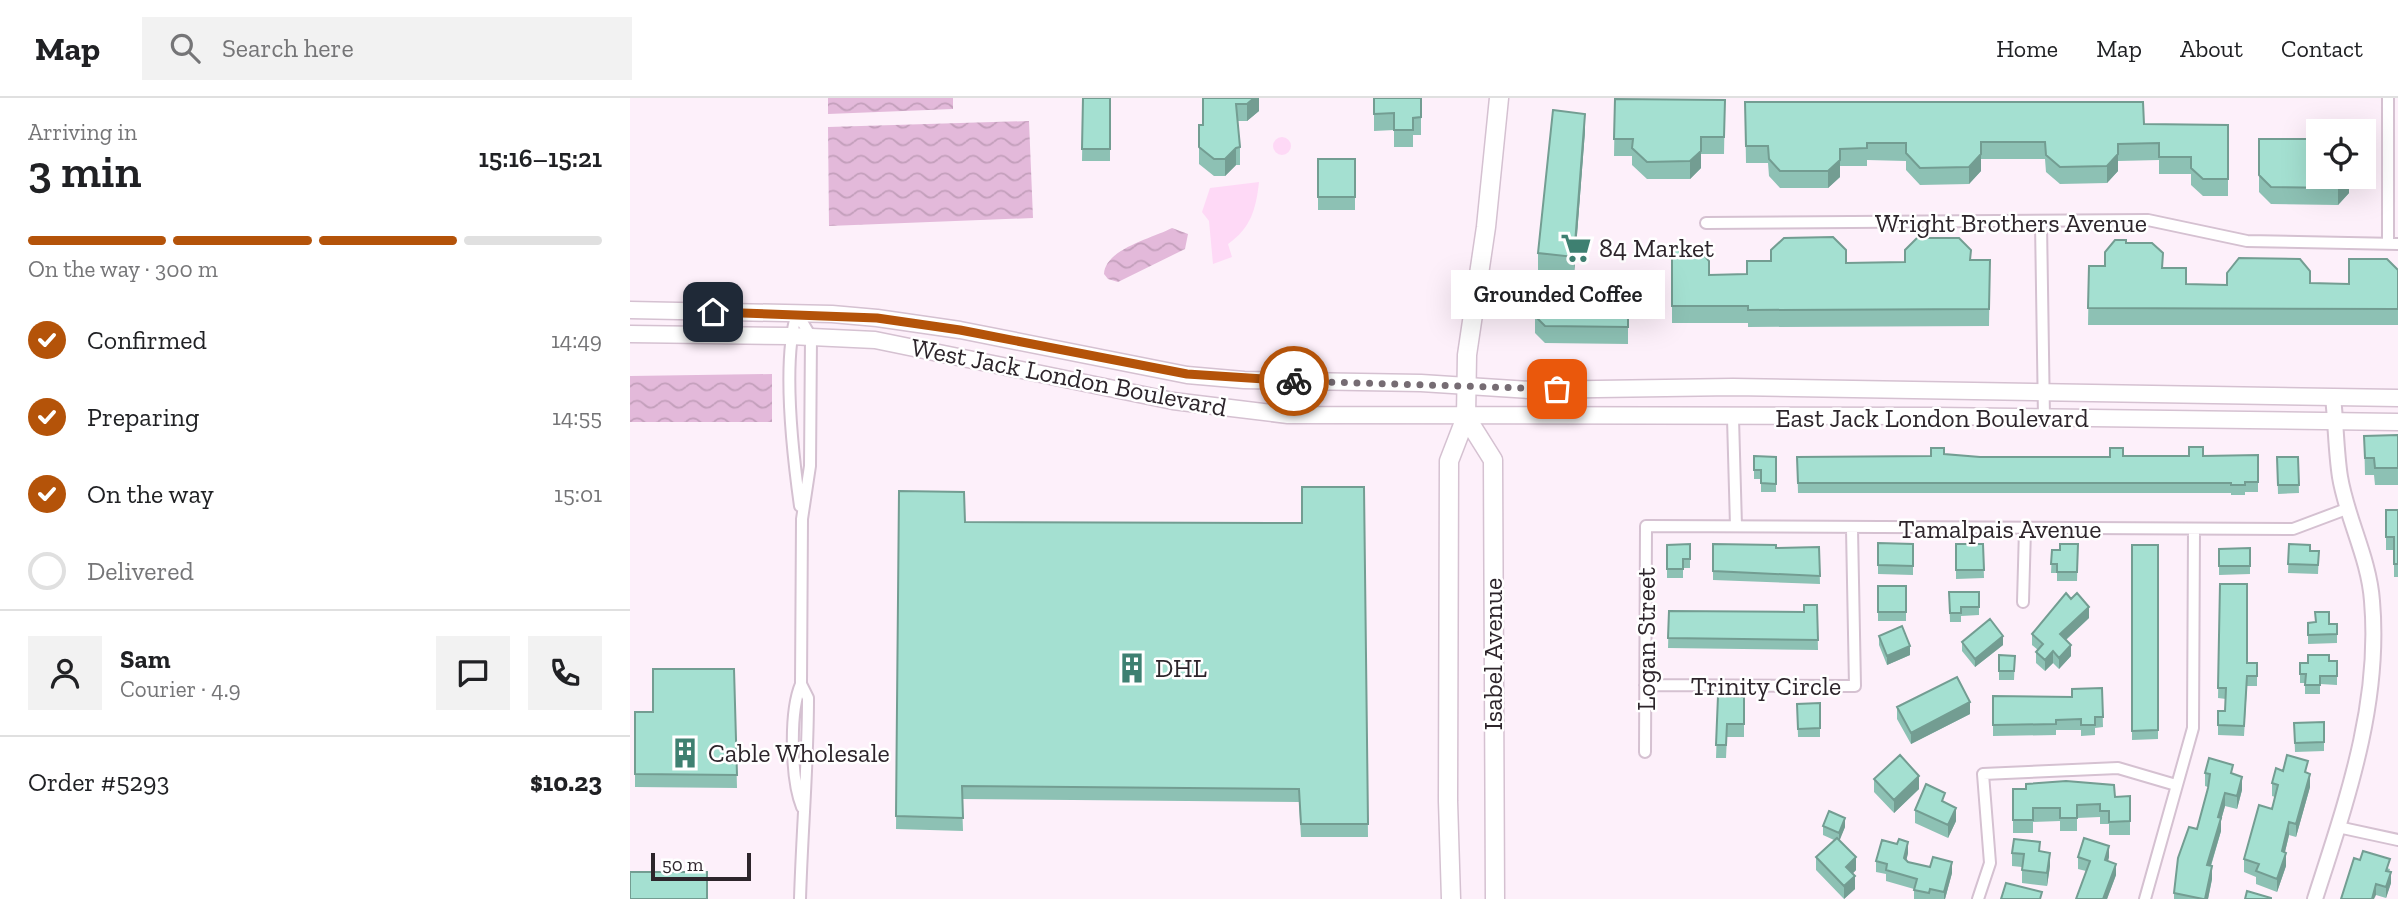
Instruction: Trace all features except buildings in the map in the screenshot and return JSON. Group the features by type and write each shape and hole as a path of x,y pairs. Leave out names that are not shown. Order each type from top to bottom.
{"highway":[{"name":"Isabel Avenue","path":"1451,899 1448,801 1450,461 1466,417 1467,355 1486,227 1499,98"},
{"name":"Isabel Avenue","path":"1466,417 1493,460 1495,899"}],"main road":[{"name":"West Jack London Boulevard","path":"630,310 797,313 877,318 960,330 1187,374 1244,380 1466,386"},
{"name":"West Jack London Boulevard","path":"630,334 875,340 1173,401 1234,409 1288,415 1466,417"},
{"name":"East Jack London Boulevard","path":"1466,386 1530,390 1733,387 2398,398"},
{"name":"East Jack London Boulevard","path":"1466,417 2044,418 2398,422"}],"street":[{"path":"2388,98 2393,244"},
{"name":"Wright Brothers Avenue","path":"1706,223 2041,223 2148,220 2247,241 2393,244"},
{"path":"2041,223 2044,418"},
{"path":"797,313 790,336 795,469 802,519"},
{"path":"797,313 811,337 810,466 802,519 801,684 795,698 795,790 802,807 800,899"},
{"path":"2315,899 2366,725 2375,664 2372,599 2364,557 2340,479 2333,397"},
{"path":"1733,418 1736,526"},
{"name":"Tamalpais Avenue","path":"1646,526 2293,529 2349,508"},
{"name":"Logan Street","path":"1645,752 1646,526"},
{"name":"Trinity Circle","path":"1645,685 1855,686 1852,529"},
{"path":"2023,603 2025,529"},
{"path":"2145,899 2193,728 2194,529"},
{"path":"1978,899 1990,863 1983,774 2118,768 2176,785"},
{"path":"2338,827 2398,840"}],"shaded area":[{"path":"1282,137 1288,140 1291,146 1288,152 1282,155 1276,152 1273,146 1276,140"},
{"path":"1259,182 1251,217 1242,231 1228,244 1232,257 1213,264 1209,221 1202,212 1210,188"}],"water":[{"path":"828,98 953,98 953,109 828,114"},
{"path":"1029,121 1033,218 829,226 828,127"},
{"path":"1172,228 1188,234 1185,249 1118,282 1108,279 1104,274 1106,265 1121,251"},
{"path":"772,374 772,422 630,422 630,376"}],"way so far":[{"path":"1294,381 1557,389"}],"place":[{"name":"84 Market","path":"1576,248"},
{"name":"Grounded Coffee","path":"1557,389"},
{"name":"DHL","path":"1132,668"},
{"name":"Cable Wholesale","path":"685,753"}],"route":[{"path":"713,312 832,314 877,318 960,330 1187,374 1244,380 1294,381"}]}
